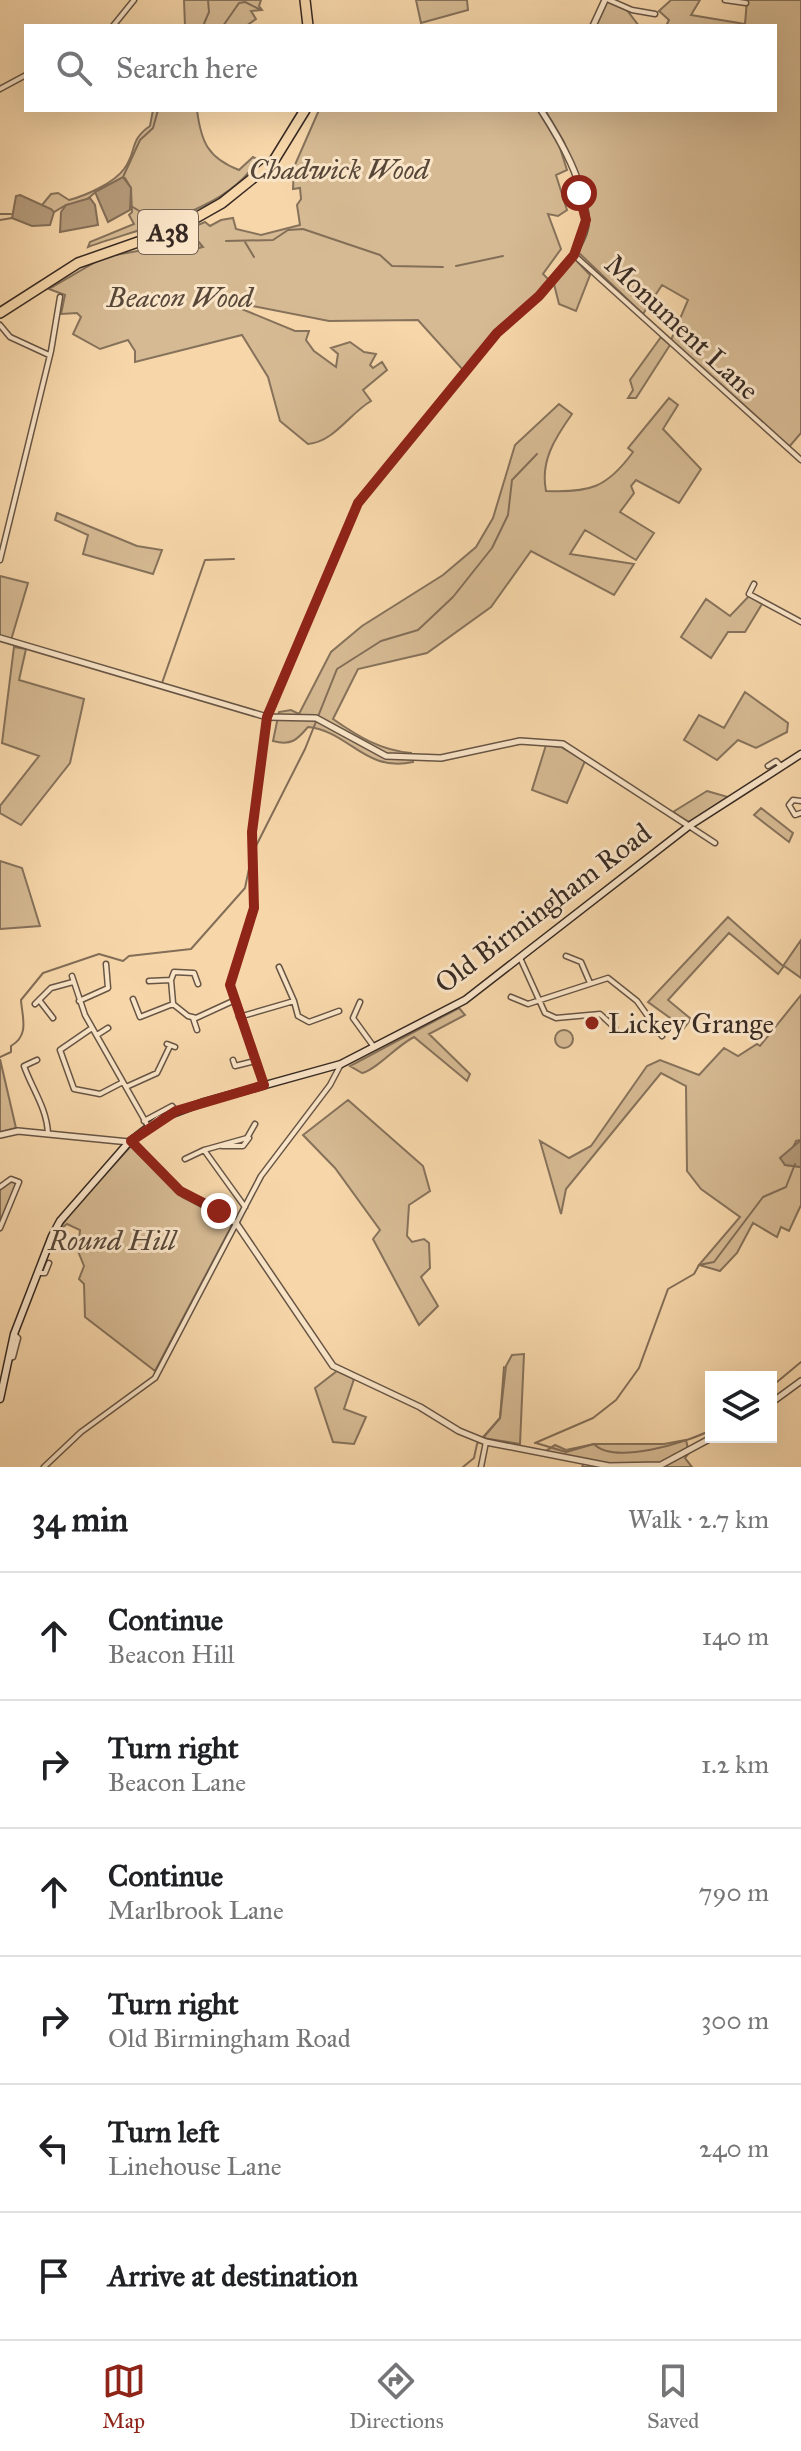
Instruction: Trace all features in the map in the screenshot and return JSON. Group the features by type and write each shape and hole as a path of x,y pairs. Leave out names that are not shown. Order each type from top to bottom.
{"highway":[{"path":"308,0 311,24"},
{"name":"A38","path":"0,306 75,259 184,219 227,193 275,151 297,112"},
{"name":"A38","path":"0,313 94,256 178,228 222,203 273,162 304,112"}],"main road":[{"name":"Old Birmingham Road","path":"0,1399 14,1334 60,1221 146,1124 176,1111 341,1064 465,1000 521,960 689,826 801,754"}],"street":[{"path":"115,24 134,0"},
{"path":"594,24 607,0 632,10 655,14"},
{"path":"727,0 746,3"},
{"path":"0,89 24,76"},
{"path":"264,1085 230,985 254,908 252,832 267,717 358,503 497,333 539,296 574,255 584,232 583,207 560,140 542,112"},
{"name":"Monument Lane","path":"574,255 801,460"},
{"path":"0,560 60,297"},
{"path":"0,325 10,337 49,355"},
{"path":"754,584 749,594 801,622"},
{"path":"0,638 267,717 316,718 386,756 441,758 520,741 563,744 715,843"},
{"path":"793,759 801,762"},
{"path":"768,766 776,761 781,766"},
{"path":"801,801 793,800 789,805 795,815 801,813"},
{"path":"570,956 581,962 590,983"},
{"path":"521,960 532,977 536,1001 551,1017 600,1014 615,1028"},
{"path":"79,1001 108,988 106,964"},
{"path":"279,967 298,1016 309,1022 339,1011"},
{"path":"173,1004 171,980 174,969 193,971 198,984"},
{"path":"588,974 614,980 637,1001 662,1036"},
{"path":"511,997 522,1005 575,991 602,978"},
{"path":"53,1018 37,1002 51,988 72,979 92,1028 146,1124"},
{"path":"149,981 171,980"},
{"path":"193,1018 233,1001"},
{"path":"239,1017 294,1001"},
{"path":"133,1002 141,1019 173,1004"},
{"path":"360,1002 353,1018 375,1048"},
{"path":"173,1004 193,1018 197,1030"},
{"path":"92,1028 60,1050 74,1089 100,1094 157,1073 171,1046"},
{"path":"97,1035 108,1028"},
{"path":"37,1060 24,1066 30,1085 42,1103 48,1134"},
{"path":"233,1060 235,1066 255,1061"},
{"path":"44,1467 81,1432 155,1378 268,1164 330,1085 341,1064"},
{"path":"185,1159 250,1136 255,1124"},
{"path":"0,1135 18,1131 130,1141 180,1191 236,1223 333,1366 486,1442 599,1465 649,1466 661,1465 705,1441"},
{"path":"204,1150 245,1207"},
{"path":"0,1187 11,1179 19,1182 0,1228"},
{"path":"37,1272 45,1273 49,1263"},
{"path":"777,1399 801,1381"},
{"path":"481,1467 486,1442"}],"green space":[{"path":"184,0 261,0 259,6 262,10 251,11 256,19 249,24 185,24"},
{"path":"416,0 467,0 468,10 421,23"},
{"path":"608,0 623,5 637,24 595,24"},
{"path":"671,0 700,0 691,15 745,24 667,24 669,20 659,11"},
{"path":"747,0 801,0 801,433 789,447 671,340 688,300 662,285 643,314 578,252 589,225 589,215 564,142 546,112 777,112 777,24 745,24"},
{"path":"153,112 197,112 204,140 220,160 239,170 253,157 257,159 245,177 206,205 88,247 90,242 134,224 129,215 132,212 131,188 125,178 99,189 84,202 66,205 54,212 42,205 51,194 58,193 69,200 113,179 128,163 139,136 150,126"},
{"path":"318,112 539,112 559,145 567,170 556,175 567,210 558,216 548,214 561,249 543,274 550,281 495,332 463,370 418,320 329,321 237,303 237,307 295,331 309,331 306,340 314,351 336,367 338,354 331,348 350,342 364,352 376,354 370,365 373,368 382,362 387,370 363,390 371,401 334,433 308,444 280,421 268,377 242,335 135,362 135,351 128,340 100,349 73,334 81,317 77,313 61,314 65,295 49,289 104,257 160,247 172,236 205,222 210,226 233,218 236,229 261,235 300,225 297,205 301,199 300,188 293,189 294,167"},
{"path":"574,258 590,275 576,311 559,304 554,284"},
{"path":"661,337 670,345 636,398 628,398 633,390 630,380"},
{"path":"669,398 678,405 663,429 701,469 679,503 636,480 631,486 634,493 620,512 654,533 636,560 585,530 570,554 634,564 614,595 531,551 491,607 427,653 358,669 333,719 370,742 411,753 413,762 382,762 335,736 308,727 293,741 273,741 279,712 291,710 299,714 331,652 362,626 443,575 476,547 493,518 515,445 559,404 572,414 547,460 546,491 586,489 605,481 624,464 633,452 628,448"},
{"path":"57,513 137,546 162,550 153,574 83,554 88,535 55,520"},
{"path":"0,576 28,583 11,640 0,637"},
{"path":"749,596 762,604 745,632 728,632 711,658 681,637 706,599 730,616"},
{"path":"14,647 26,649 19,680 84,699 70,763 21,825 0,813 0,806 39,756 2,743"},
{"path":"745,692 788,723 787,732 756,748 738,740 717,760 684,740 699,715 724,728"},
{"path":"546,745 561,747 585,761 567,803 532,790"},
{"path":"707,791 728,797 689,822 673,812"},
{"path":"761,808 793,833 789,842 754,815"},
{"path":"0,861 22,868 40,926 0,929"},
{"path":"728,917 783,966 801,940 801,978 784,966 778,974 729,933 668,1000 691,1019 684,1028 648,1002"},
{"path":"801,995 801,1140 796,1141 785,1165 801,1167 801,1205 789,1231 781,1227 777,1237 753,1223 737,1253 720,1271 699,1265 740,1217 701,1189 687,1171 686,1086 661,1073 566,1189 561,1214 540,1141 569,1158 591,1146 647,1066 660,1060 699,1075 724,1048 738,1056 757,1044 760,1046"},
{"path":"459,1008 465,1015 429,1034 470,1074 467,1081 414,1037 367,1071 362,1073 350,1066"},
{"path":"564,1030 573,1039 564,1048 555,1039"},
{"path":"0,1059 16,1128 0,1132"},
{"path":"348,1100 423,1166 430,1191 409,1205 407,1236 412,1242 424,1239 429,1243 430,1268 421,1277 438,1306 419,1325 373,1239 380,1230 335,1168 303,1135"},
{"name":"Round Hill","path":"131,1146 182,1197 230,1222 231,1227 155,1371 85,1317 84,1284 79,1279 84,1266 78,1251 80,1230 67,1224 58,1231 74,1208"},
{"path":"13,1180 17,1182 0,1225 0,1189"},
{"path":"524,1354 520,1444 483,1438 500,1418 506,1366 512,1355"},
{"path":"337,1371 354,1379 344,1409 366,1417 354,1444 333,1442 315,1388"},
{"path":"686,1440 689,1453 685,1458 692,1467 582,1467 584,1463 546,1451 555,1445 566,1450 594,1444 664,1444"}],"shaded area":[{"path":"123,177 131,188 130,210 108,222 95,192"},
{"path":"20,195 54,212 50,225 32,226 12,218 16,196"},
{"path":"90,198 95,205 98,225 60,232 61,212 66,205"},
{"path":"192,234 203,247 185,252 176,246"},
{"path":"801,1140 801,1167 785,1165 780,1158"}],"waterway":[{"path":"204,24 209,12 208,0"},
{"path":"224,24 239,3 245,2 259,9"},
{"path":"123,177 140,140 153,128 157,112"},
{"path":"131,206 146,215"},
{"path":"0,214 11,214"},
{"path":"0,220 12,218"},
{"path":"226,241 273,240 288,230 303,229 380,255 392,266 443,267"},
{"path":"245,242 254,257"},
{"path":"456,266 503,256"},
{"path":"255,848 305,749 337,669 381,641 418,630 453,597 492,548 508,515 512,480 537,454"},
{"path":"162,683 205,560 234,559"},
{"path":"0,1057 11,1052 11,1046 21,1037 24,1025 21,1000 43,973 99,954 123,961 129,956 191,949 245,888 252,854"},
{"path":"535,1443 593,1418 616,1400 639,1368 668,1289 694,1274 699,1265 714,1262 763,1197 786,1187 795,1164"},
{"path":"777,1382 801,1362"},
{"path":"463,1467 474,1458 477,1444 500,1418 504,1367"},
{"path":"536,1443 566,1452 594,1444 604,1450 633,1452 668,1446 705,1433"}],"place":[{"name":"Lickey Grange","path":"592,1023"}],"route":[{"path":"219,1211 180,1191 131,1141 148,1126 176,1111 264,1085 230,985 254,908 252,832 267,717 358,503 497,333 539,296 574,255 586,220 579,193"}],"park label":[{"name":"Chadwick Wood","path":"339,169"},
{"name":"Beacon Wood","path":"180,297"}]}
